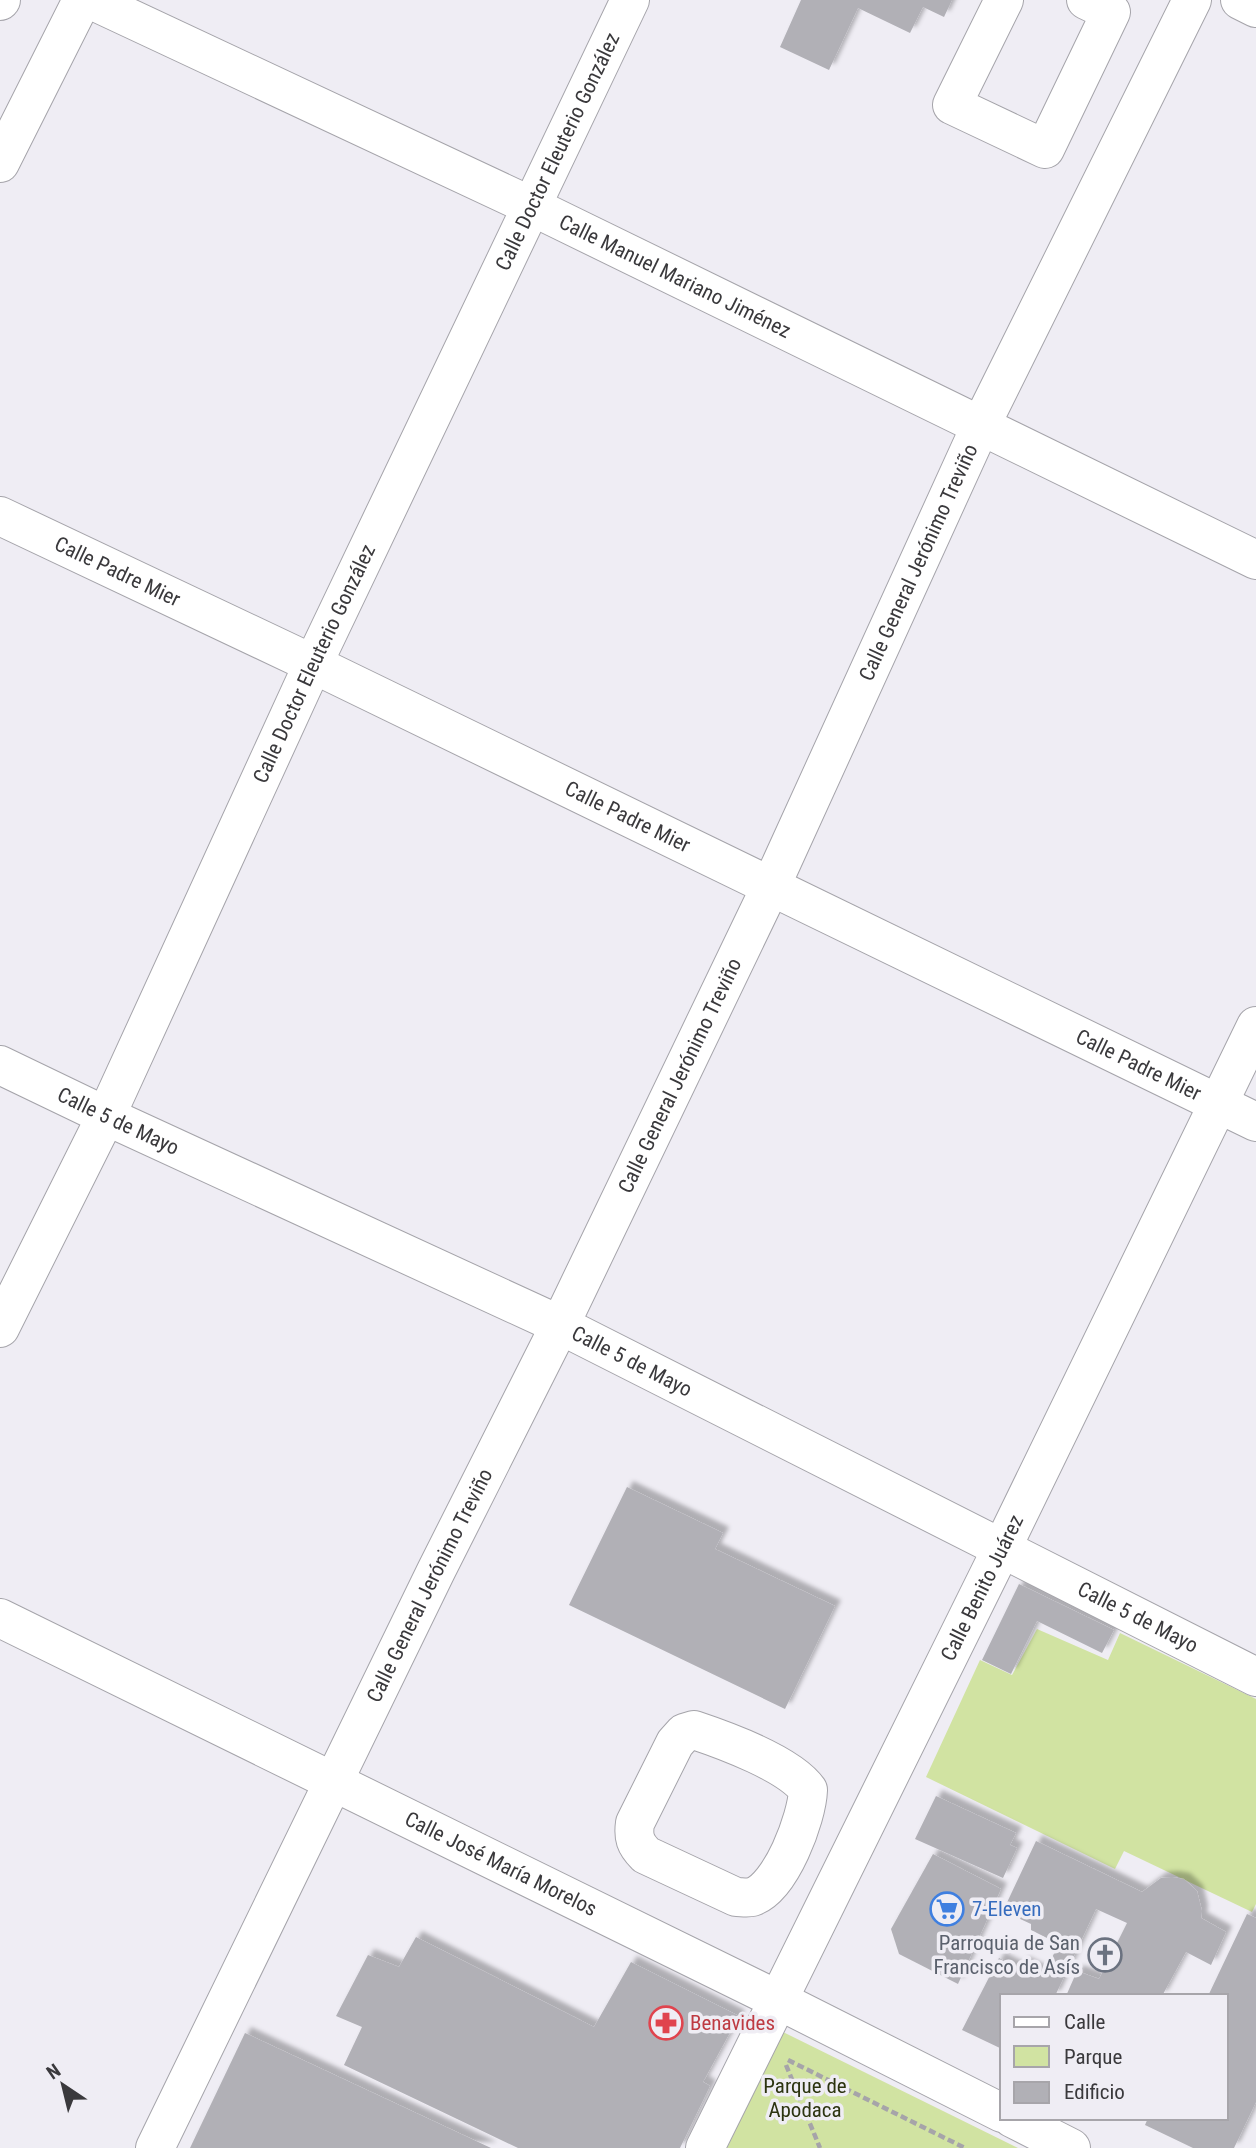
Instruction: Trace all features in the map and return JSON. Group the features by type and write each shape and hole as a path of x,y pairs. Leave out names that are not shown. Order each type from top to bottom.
{"street":[{"path":"0,163 82,0"},
{"name":"Calle Manuel Mariano Jiménez","path":"91,0 531,205 1256,560"},
{"name":"Calle Doctor Eleuterio González","path":"0,1328 106,1116 313,664 631,0"},
{"path":"1004,0 952,105 1045,149 1111,12 1086,0"},
{"name":"Calle General Jerónimo Treviño","path":"155,2148 333,1781 560,1325 771,886 981,425 1192,0"},
{"path":"1240,0 1256,8"},
{"name":"Calle Padre Mier","path":"0,516 313,664 1256,1122"},
{"name":"Calle Benito Juárez","path":"705,2148 1256,1026"},
{"name":"Calle 5 de Mayo","path":"0,1065 560,1325 1256,1677"},
{"name":"Calle José María Morelos","path":"0,1618 1000,2112"},
{"path":"694,1730 757,1756 802,1781 808,1790 807,1802 794,1843 772,1883 749,1898 736,1896 646,1855 637,1847 633,1836 635,1823 675,1743 684,1733 694,1730"},
{"path":"794,1843 844,1866"},
{"path":"1016,2120 1071,2148"}],"path":[{"path":"778,2069 783,2058"},
{"path":"783,2058 820,2148"},
{"path":"783,2058 965,2148"}],"green space":[{"path":"1037,1629 1108,1660 1120,1633 1256,1699 1256,1904 1252,1912 1124,1851 1115,1869 926,1777 980,1660 1012,1675"},
{"name":"Parque de Apodaca","path":"783,2032 1018,2148 727,2148"}],"building":[{"path":"801,0 952,0 944,17 923,7 910,33 858,8 829,70 780,47"},
{"path":"627,1487 723,1533 715,1549 835,1606 785,1709 569,1605"},
{"path":"1019,1584 1114,1630 1102,1653 1037,1621 1011,1674 982,1660"},
{"path":"936,1796 1016,1833 1010,1845 1017,1848 1003,1878 915,1839"},
{"name":"Parroquia de San Francisco de Asís","path":"1036,1841 1142,1892 1161,1878 1184,1879 1197,1891 1201,1918 1226,1932 1211,1965 1186,1952 1163,1994 1067,1994 1077,1971 1099,1979 1127,1923 1096,1909 1056,1994 1000,1994 1000,2048 962,2030 999,1958 1020,1969 1023,1962 1044,1973 1059,1944 1031,1930 1031,1924 1003,1911"},
{"name":"7-Eleven","path":"933,1854 1001,1889 958,1984 899,1954 891,1929"},
{"path":"1247,1914 1256,1918 1256,2102 1234,2148 1193,2148 1145,2125 1147,2120 1228,2120 1228,1994 1209,1994"},
{"path":"416,1937 594,2027 631,1962 739,2016 703,2082 710,2086 680,2148 518,2148 344,2065 362,2027 336,2016 368,1955 399,1967"},
{"path":"245,2033 491,2148 190,2148"}],"place":[{"name":"7-Eleven","path":"947,1909"},
{"name":"Parroquia de San Francisco de Asís","path":"1105,1955"},
{"name":"Benavides","path":"666,2023"}]}
